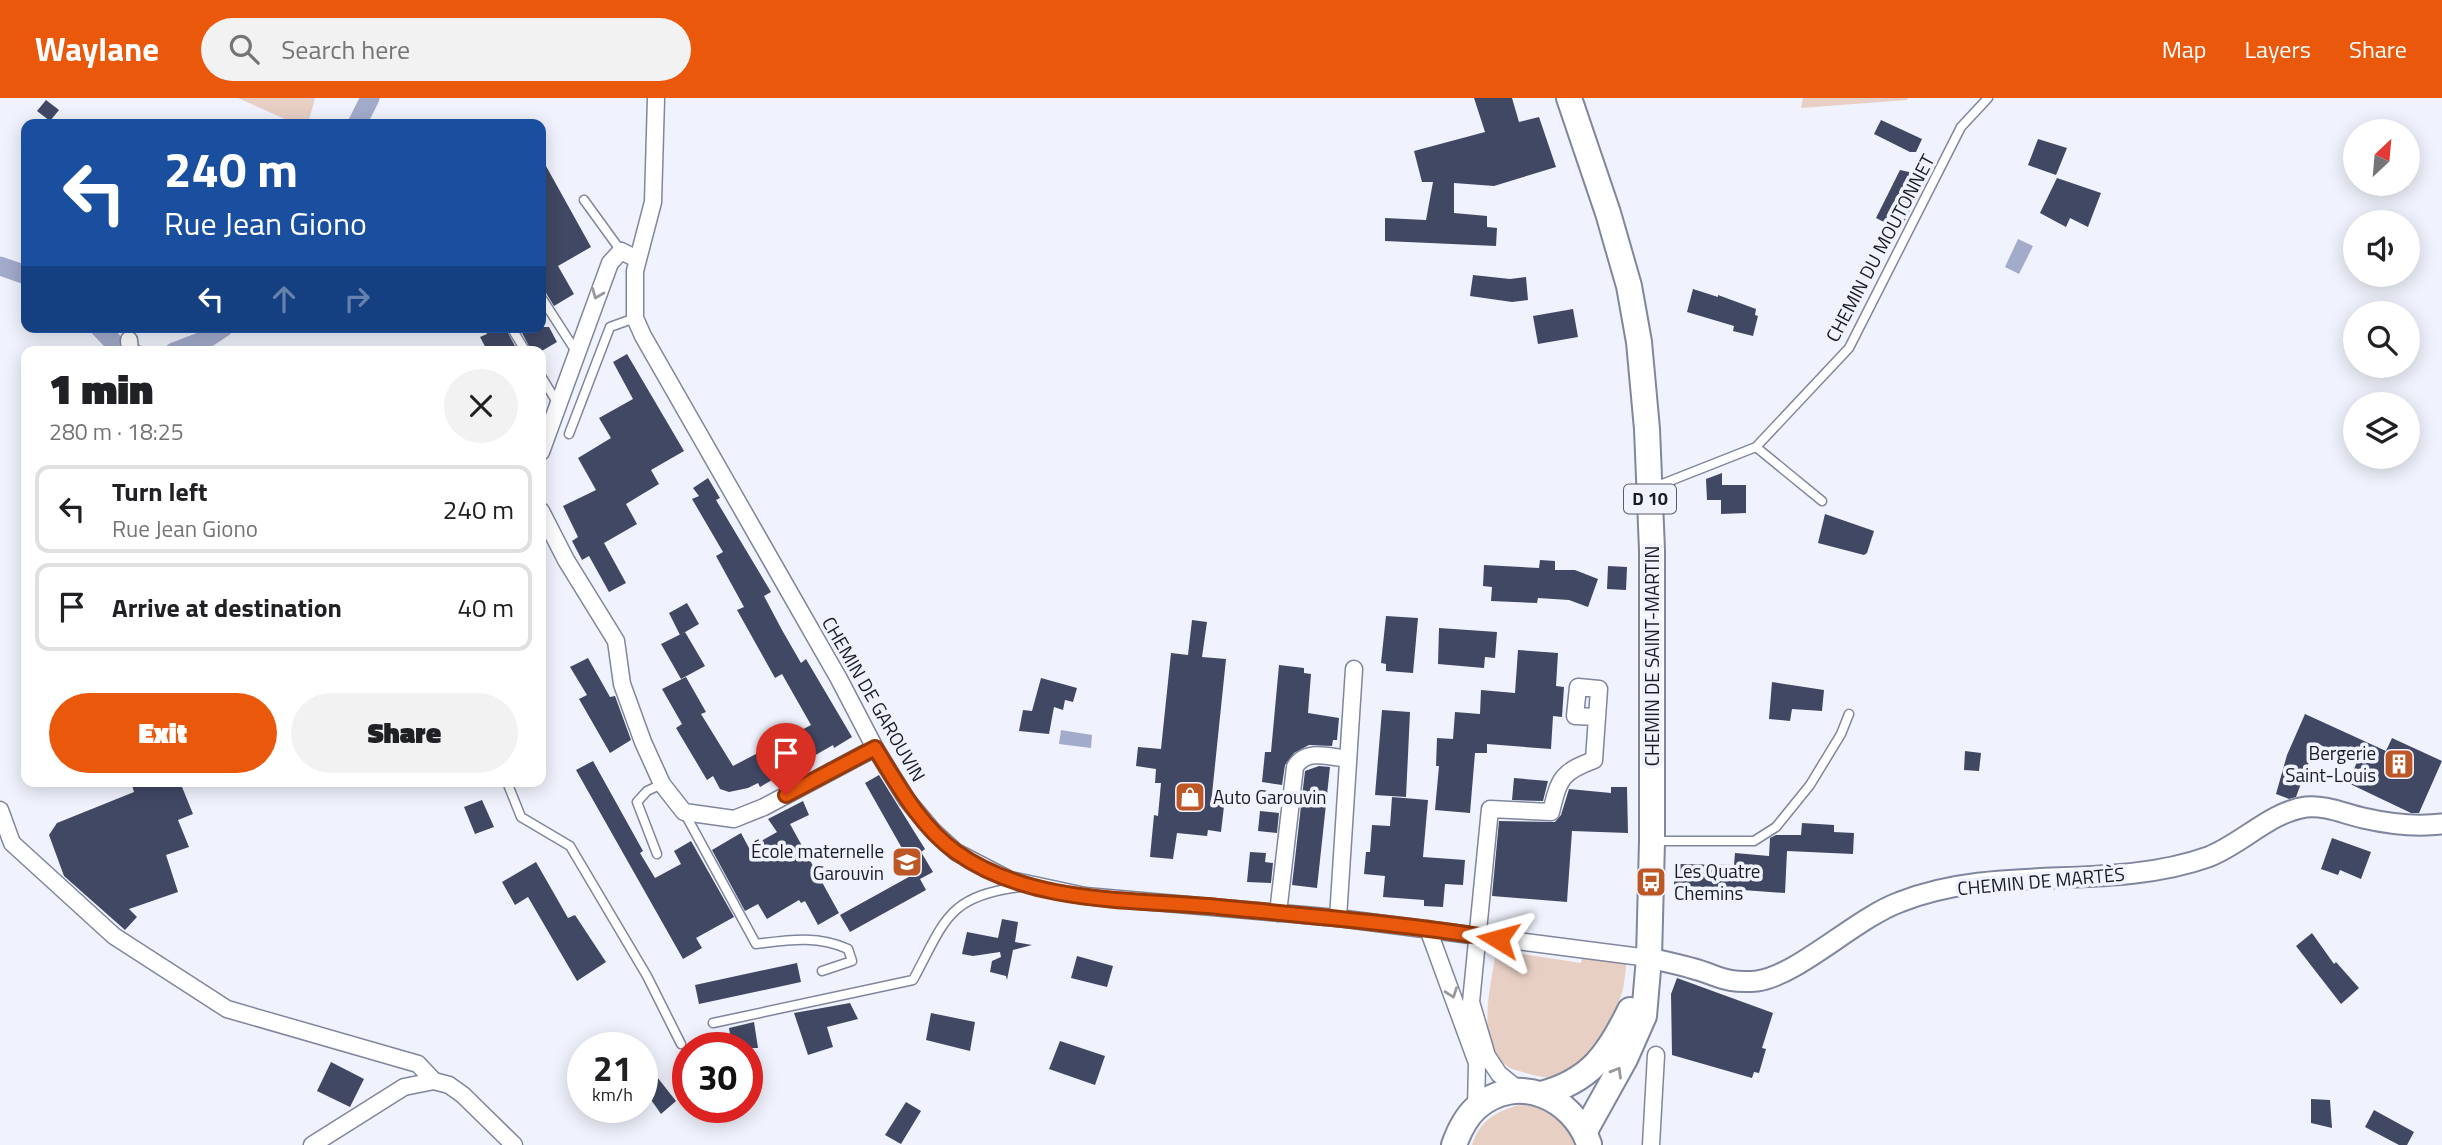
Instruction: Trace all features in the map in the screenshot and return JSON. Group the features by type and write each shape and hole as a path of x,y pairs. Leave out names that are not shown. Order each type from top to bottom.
{"main road":[{"name":"CHEMIN DE SAINT-MARTIN","path":"1569,98 1608,213 1629,286 1639,342 1652,550 1652,841 1648,965"},
{"name":"D 10","path":"1530,1092 1565,1088 1585,1076 1601,1059 1618,1035 1648,965"},
{"name":"D 10","path":"1587,1138 1644,1016 1648,965"},
{"path":"1454,1145 1462,1126 1476,1108 1497,1095 1530,1092 1559,1102 1574,1115 1587,1138"}],"street":[{"name":"CHEMIN DE GAROUVIN","path":"656,98 653,202 637,259 635,318 839,679 875,748 907,800 933,831 956,852 1010,880 1084,896 1338,918 1428,929 1648,965"},
{"path":"546,438 610,263 621,251 637,259"},
{"path":"546,526 616,641 622,684 643,742 662,784 684,812 734,819 764,807 875,748"},
{"path":"1338,918 1354,669"},
{"path":"1530,1092 1499,1074 1487,1056 1471,1002 1490,809 1551,813 1558,783 1569,769 1594,760 1597,717"},
{"path":"1278,913 1295,767 1299,759 1307,755 1348,759"},
{"name":"CHEMIN DE MARTÈS","path":"1648,965 1694,968 1713,978 1736,982 1760,980 1783,972 1865,918 1900,901 1937,891 2030,880 2136,873 2173,866 2208,857 2238,843 2286,812 2309,807 2393,824 2442,824"},
{"path":"0,810 12,843 114,936 227,1009 418,1064 434,1081"},
{"path":"1428,929 1477,1063 1476,1108"},
{"path":"1651,1145 1656,1055"},
{"path":"312,1145 404,1087 434,1081 449,1085 463,1095 514,1145"}],"lane":[{"name":"CHEMIN DU MOUTONNET","path":"1650,489 1756,447 1849,348 1961,127 1988,98"},
{"path":"584,200 621,251"},
{"path":"546,305 577,353"},
{"path":"569,434 610,327 635,318"},
{"path":"546,384 558,404"},
{"path":"1756,447 1822,501"},
{"path":"1652,841 1754,841 1776,827 1810,785 1841,734 1849,714"},
{"path":"657,854 637,802 647,791 662,784"},
{"path":"509,787 521,817 570,846 647,976 675,1032"},
{"path":"684,812 755,944 800,938 830,941 848,949 852,961 822,971"},
{"path":"713,1023 913,980 955,909 970,898 998,890 1030,886"}],"shaded area":[{"path":"238,98 315,98 309,119 285,119"},
{"path":"1803,98 1908,98 1801,108"},
{"path":"1497,948 1581,963 1582,957 1627,961 1622,993 1614,1013 1592,1052 1567,1076 1549,1078 1514,1069 1504,1063 1493,1049 1487,1015"},
{"path":"1519,1105 1540,1108 1555,1114 1567,1126 1577,1145 1472,1145 1479,1130 1489,1119"}],"water":[{"path":"2018,239 2033,246 2019,274 2005,267"},
{"path":"1061,730 1092,735 1091,748 1059,744"}],"building":[{"path":"1474,98 1512,98 1519,122 1539,117 1556,167 1494,186 1454,183 1454,213 1487,216 1487,227 1497,228 1496,246 1385,241 1385,218 1426,220 1433,182 1422,182 1414,151 1485,132"},
{"path":"46,100 59,110 52,119 37,111"},
{"path":"1881,120 1922,139 1916,152 1910,152 1874,134"},
{"path":"2038,139 2067,148 2056,175 2028,165"},
{"path":"546,166 591,247 558,266 574,294 554,306 546,293"},
{"path":"1900,170 1923,175 1922,186 1900,230 1876,218"},
{"path":"2057,178 2101,193 2088,227 2070,218 2066,227 2040,213"},
{"path":"1473,275 1510,279 1526,277 1528,300 1512,302 1470,296"},
{"path":"1693,289 1756,309 1755,315 1758,316 1753,336 1733,331 1734,326 1687,312"},
{"path":"1573,309 1578,337 1538,344 1533,316"},
{"path":"546,327 549,327 557,342 546,348 546,346 529,346 522,333 546,333"},
{"path":"508,333 515,346 485,346 480,337"},
{"path":"627,354 684,451 651,470 659,484 626,504 637,524 604,543 626,583 609,592 589,556 582,560 572,541 578,537 563,506 596,490 578,458 611,438 599,418 633,399 613,362"},
{"path":"1722,473 1722,485 1746,485 1746,513 1721,514 1721,500 1707,500 1706,479"},
{"path":"708,478 720,498 716,500 771,592 764,596 782,630 801,663 806,659 852,737 760,787 758,783 729,792 720,789 713,776 707,780 676,728 682,724 662,689 686,677 706,712 701,714 733,766 811,725 782,674 775,678 737,610 744,607 716,556 723,552 692,499 699,496 693,488"},
{"path":"1825,514 1874,531 1867,553 1864,555 1818,543"},
{"path":"1540,560 1555,561 1555,570 1575,570 1598,579 1588,607 1569,600 1538,598 1537,603 1491,601 1492,587 1483,586 1484,565 1539,568"},
{"path":"1608,566 1627,567 1626,590 1607,589"},
{"path":"687,603 699,624 680,635 669,613"},
{"path":"1386,616 1418,618 1413,673 1386,671 1386,664 1381,663"},
{"path":"1192,620 1207,622 1202,657 1226,659 1211,804 1224,806 1221,832 1208,830 1207,836 1177,833 1173,859 1150,857 1154,815 1158,816 1161,783 1155,783 1156,769 1136,766 1138,747 1161,749 1171,653 1188,655"},
{"path":"1439,628 1497,632 1495,658 1485,657 1484,668 1438,664"},
{"path":"685,632 705,666 681,679 661,644"},
{"path":"1518,650 1558,653 1556,686 1564,687 1562,717 1553,716 1551,749 1487,744 1487,753 1475,753 1470,813 1435,810 1439,766 1436,766 1437,738 1453,739 1455,712 1480,714 1481,690 1515,693"},
{"path":"588,658 610,697 615,696 631,740 610,753 579,699 587,695 570,667"},
{"path":"1279,665 1304,668 1304,673 1311,674 1308,713 1339,718 1337,740 1333,740 1332,746 1309,745 1294,753 1285,765 1282,785 1262,782 1265,752 1271,752"},
{"path":"1041,678 1077,688 1073,702 1065,700 1063,710 1054,707 1049,734 1019,731 1023,710 1032,711"},
{"path":"1772,682 1824,690 1822,711 1792,709 1790,721 1769,719"},
{"path":"1382,710 1410,712 1406,797 1375,795"},
{"name":"Bergerie Saint-Louis","path":"2305,714 2386,751 2392,738 2442,761 2419,813 2411,813 2348,783 2357,762 2316,743 2296,797 2289,799 2276,794 2287,755"},
{"path":"1965,751 1981,753 1979,771 1964,770"},
{"path":"593,761 655,878 681,864 674,851 691,841 734,917 696,938 702,948 683,959 576,770"},
{"path":"1319,766 1330,767 1317,888 1292,885 1305,771"},
{"path":"879,775 925,849 921,852 933,872 920,879 926,890 850,932 840,915 916,873 865,783"},
{"path":"1514,778 1548,781 1543,801 1512,800"},
{"path":"132,787 182,787 193,814 178,820 189,847 166,855 178,892 129,909 137,917 125,930 64,876 49,835 57,823 134,792"},
{"path":"1611,787 1627,787 1628,833 1572,831 1567,902 1492,896 1499,821 1555,822 1561,815 1569,789 1611,793"},
{"path":"1392,797 1428,800 1423,857 1465,860 1463,885 1445,884 1443,907 1424,906 1424,900 1383,897 1385,876 1364,874 1366,852 1370,852 1372,825 1390,826"},
{"path":"482,800 494,827 475,834 464,807"},
{"path":"803,801 809,815 790,824 839,913 818,925 805,901 801,903 799,900 767,919 758,904 745,911 712,850 741,833 749,848 777,832 768,819"},
{"path":"1260,811 1279,813 1277,833 1258,831"},
{"path":"1802,823 1834,825 1834,832 1854,833 1853,854 1787,851 1785,893 1674,885 1675,864 1734,865 1735,853 1769,856 1770,838 1776,835 1801,835"},
{"path":"2332,838 2371,852 2361,879 2340,870 2338,875 2321,869"},
{"path":"1250,852 1266,853 1265,862 1273,863 1271,883 1247,882"},
{"path":"536,862 568,918 575,915 606,962 577,981 528,897 515,905 502,882"},
{"path":"1002,919 1018,922 1015,942 1032,945 1013,950 1007,980 1006,976 990,972 992,961 1001,957 1000,952 973,956 962,954 967,932 998,938"},
{"path":"2312,933 2334,964 2336,962 2359,988 2341,1004 2296,946"},
{"path":"1077,956 1113,966 1107,987 1071,978"},
{"path":"797,963 801,982 699,1004 695,985"},
{"path":"1677,978 1773,1013 1762,1048 1766,1049 1759,1073 1754,1072 1752,1078 1672,1055 1671,994"},
{"path":"850,1003 858,1019 827,1027 833,1047 808,1055 794,1013"},
{"path":"931,1013 975,1022 970,1051 926,1040"},
{"path":"754,1022 756,1032 730,1032 729,1028"},
{"path":"1060,1041 1105,1056 1095,1085 1049,1069"},
{"path":"331,1062 364,1079 350,1107 317,1091"},
{"path":"658,1078 672,1096 672,1104 661,1114 658,1110"},
{"path":"2311,1099 2330,1100 2332,1128 2311,1123"},
{"path":"906,1102 921,1111 901,1144 885,1135"},
{"path":"2374,1110 2414,1132 2407,1145 2399,1145 2365,1127"}],"waterway":[{"path":"360,119 370,98"},
{"path":"0,266 21,273"},
{"path":"105,333 119,346"},
{"path":"190,346 215,333"}],"place":[{"name":"Bergerie Saint-Louis","path":"2399,764"},
{"name":"Auto Garouvin","path":"1190,797"},
{"name":"École maternelle Garouvin","path":"907,862"},
{"name":"Les Quatre Chemins","path":"1651,882"}],"route":[{"path":"786,795 875,748 907,800 933,831 956,852 1010,880 1084,896 1338,918 1498,939"}]}
